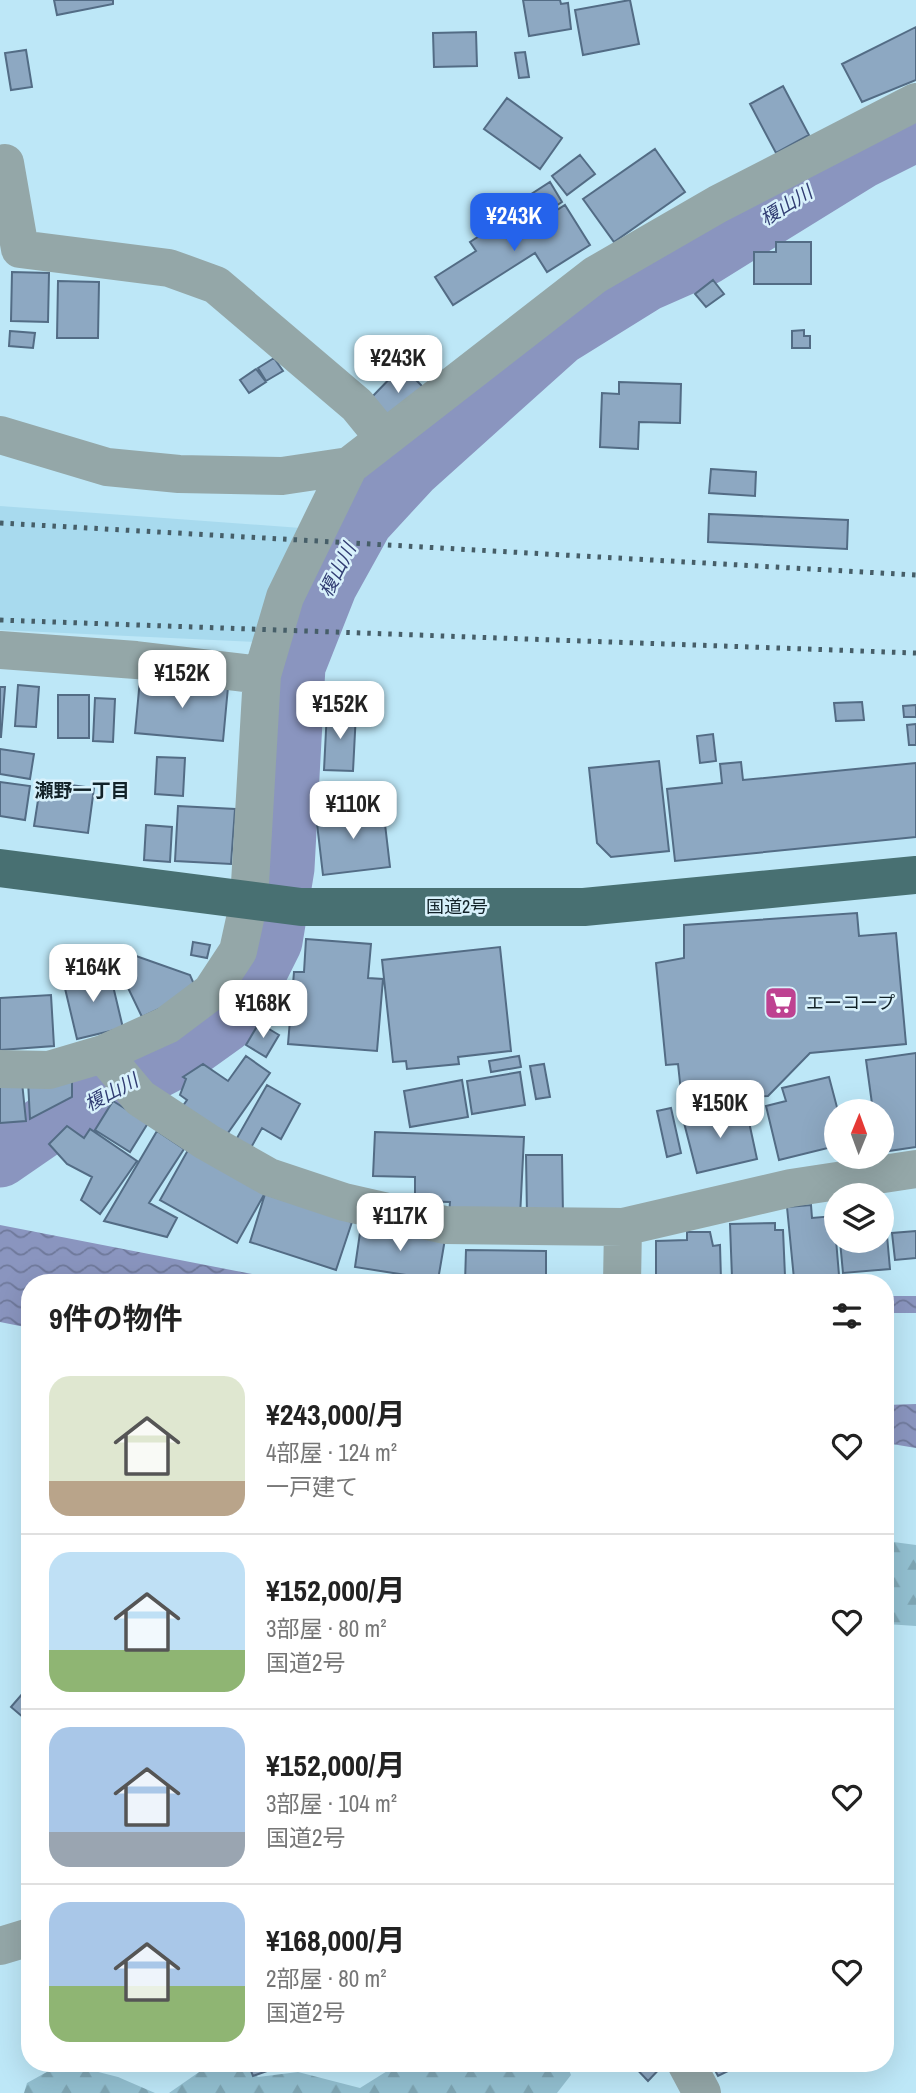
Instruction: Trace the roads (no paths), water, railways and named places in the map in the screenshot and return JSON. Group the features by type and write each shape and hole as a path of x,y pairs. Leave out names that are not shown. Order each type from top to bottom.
{"highway":[{"name":"国道2号","path":"0,868 301,907 584,907 916,875"}],"street":[{"path":"0,1069 49,1070 103,1054 167,1024 211,992 238,951 253,902 262,675 285,597 349,466 595,275 718,204 916,102"},
{"path":"5,163 20,249 169,268 216,285 357,405 384,438"},
{"path":"0,435 107,467 179,474 282,476 349,466"},
{"path":"0,650 136,660 262,675"},
{"path":"103,1054 140,1098 207,1142 269,1177 344,1202 445,1225 623,1227 790,1188 916,1168"},
{"path":"622,1274 623,1227"},
{"path":"0,1946 21,1940"},
{"path":"692,2072 702,2093"}],"water":[{"path":"0,1225 252,1274 21,1274 21,1326 0,1322"},
{"path":"894,1296 916,1296 916,1313 894,1313"},
{"path":"916,1404 916,1448 894,1444 894,1405"}],"waterway":[{"name":"榎山川","path":"0,1157 45,1126 172,1060 225,1022 251,983 272,941 284,868 295,666 327,585 363,520 411,468 559,335 646,281 705,255 860,159 916,131"}],"railway":[{"path":"0,523 916,575"},
{"path":"0,620 916,653"}],"place":[{"name":"エーコープ","path":"781,1003"}],"district":[{"name":"瀬野一丁目","path":"82,790"}]}
